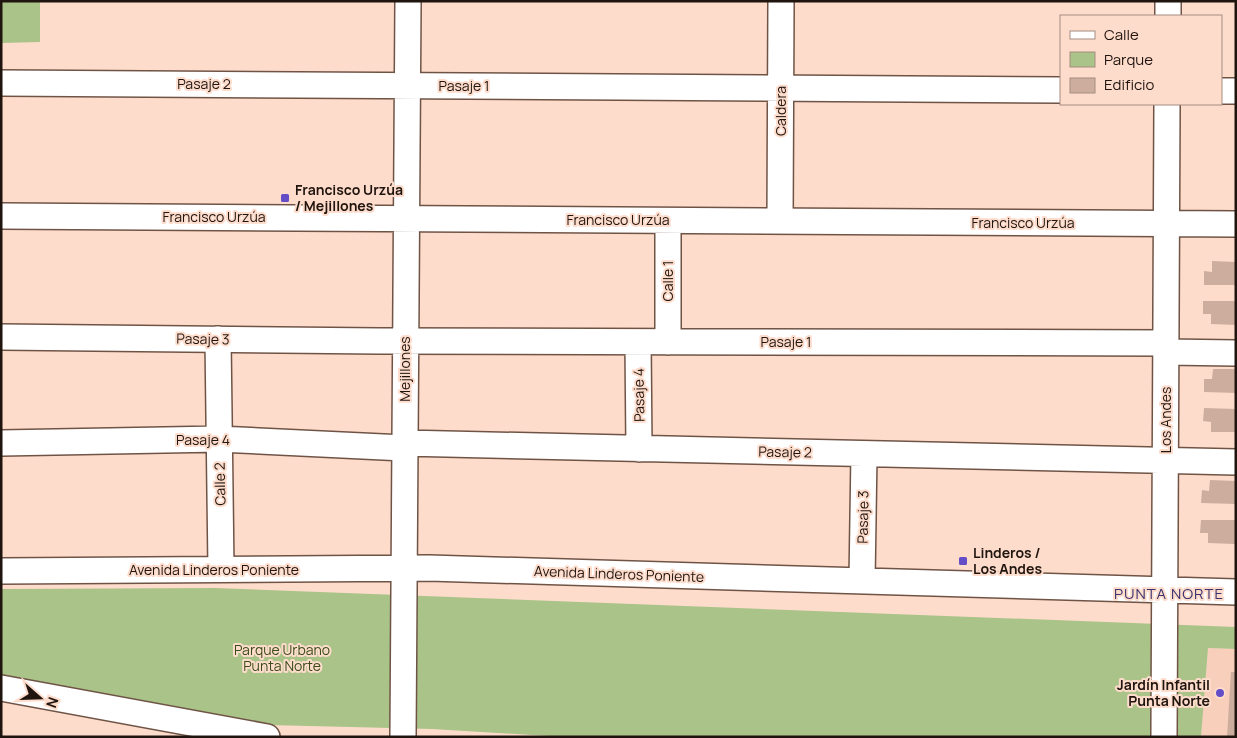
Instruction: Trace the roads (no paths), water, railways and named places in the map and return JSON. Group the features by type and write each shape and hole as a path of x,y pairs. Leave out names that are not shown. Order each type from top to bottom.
{"street":[{"name":"Mejillones","path":"403,737 408,1"},
{"name":"Caldera","path":"780,222 781,1"},
{"path":"1168,1 1168,15"},
{"name":"Pasaje 2","path":"1,83 407,86"},
{"name":"Pasaje 1","path":"407,86 1060,90"},
{"path":"1222,91 1236,91"},
{"name":"Los Andes","path":"1164,737 1167,105"},
{"name":"Francisco Urzúa","path":"1,216 1236,224"},
{"name":"Calle 1","path":"668,221 668,342"},
{"name":"Pasaje 3","path":"1,337 405,341"},
{"name":"Calle 2","path":"218,339 221,569"},
{"name":"Pasaje 1","path":"405,341 1166,348 1236,353"},
{"name":"Pasaje 4","path":"638,342 639,449"},
{"name":"Pasaje 4","path":"1,443 219,439 404,446"},
{"name":"Pasaje 2","path":"404,446 639,449 1236,462"},
{"name":"Pasaje 3","path":"862,581 864,454"},
{"name":"Avenida Linderos Poniente","path":"1,571 404,568 1236,592"},
{"path":"1,688 266,737"}],"place":[{"name":"Francisco Urzúa / Mejillones","path":"285,198"},
{"name":"Linderos / Los Andes","path":"963,561"},
{"name":"Jardín Infantil Punta Norte","path":"1220,693"}],"district":[{"name":"PUNTA NORTE","path":"1169,594"}],"park label":[{"name":"Parque Urbano Punta Norte","path":"282,658"}]}
